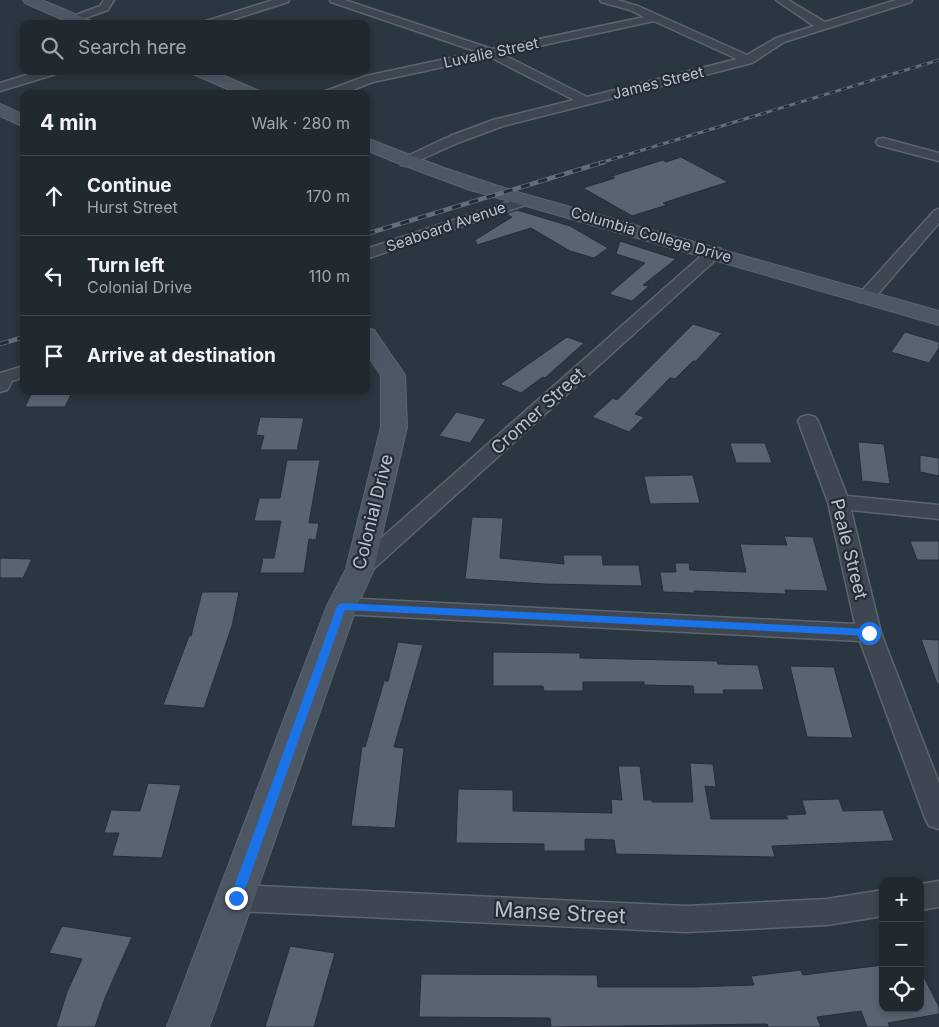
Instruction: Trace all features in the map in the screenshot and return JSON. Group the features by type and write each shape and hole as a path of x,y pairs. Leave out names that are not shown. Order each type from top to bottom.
{"street":[{"path":"30,0 78,20"},
{"path":"82,20 104,8 109,0"},
{"path":"220,20 284,0"},
{"path":"335,0 491,53 586,101"},
{"path":"605,0 634,8 748,60"},
{"path":"781,0 823,26"},
{"name":"James Street","path":"406,162 455,139 498,123 748,60 780,40 907,0"},
{"name":"Luvalie Street","path":"341,90 370,79 654,18"},
{"path":"0,87 39,75"},
{"path":"208,75 243,90"},
{"path":"0,109 20,120"},
{"path":"883,142 939,157"},
{"name":"Columbia College Drive","path":"370,146 406,162 501,194 715,252 865,298 939,318"},
{"name":"Seaboard Avenue","path":"370,253 526,200"},
{"path":"865,298 939,214"},
{"name":"Cromer Street","path":"360,569 715,252"},
{"name":"Colonial Drive","path":"188,1027 342,606 360,569 394,427 393,375 370,341"},
{"path":"3,381 20,373"},
{"name":"Peale Street","path":"808,421 839,502 869,633 939,818"},
{"path":"839,502 939,512"},
{"path":"342,606 869,633"},
{"path":"924,896 939,894"},
{"name":"Manse Street","path":"236,898 686,919 827,912 879,904"}],"building":[{"path":"681,157 728,182 663,203 667,205 632,216 583,188 615,178 612,176 663,160 666,162"},
{"path":"517,210 570,226 608,248 594,258 570,251 531,228 477,245 475,240 512,217 506,214"},
{"path":"620,241 676,259 643,285 649,286 632,301 609,294 645,263 616,254"},
{"path":"693,324 722,333 696,361 693,361 675,379 670,378 635,414 644,417 629,432 592,417 613,398 617,400"},
{"path":"905,332 939,342 939,348 929,363 891,352"},
{"path":"567,337 584,343 545,378 543,377 521,393 500,384"},
{"path":"31,395 71,395 65,407 25,407"},
{"path":"456,412 486,419 470,443 439,436"},
{"path":"260,417 304,418 297,450 260,450 264,436 256,435"},
{"path":"858,442 884,444 890,484 862,481"},
{"path":"730,443 765,443 772,463 736,463"},
{"path":"920,455 939,458 939,476 920,472"},
{"path":"287,460 320,460 309,523 319,523 316,540 309,539 304,573 260,573 263,558 274,558 281,521 254,521 259,498 280,498"},
{"path":"693,475 700,503 650,504 644,476"},
{"path":"472,517 503,518 500,558 564,564 563,555 602,555 603,565 639,565 642,586 545,584 465,579"},
{"path":"784,536 813,537 828,591 785,590 786,594 694,591 694,593 663,592 660,572 676,572 675,563 689,563 690,570 746,572 740,544 787,545"},
{"path":"910,541 939,541 939,560 917,560"},
{"path":"0,558 32,559 23,578 0,578"},
{"path":"202,592 239,592 232,626 204,708 163,705 189,636 191,636"},
{"path":"921,639 939,640 939,684 937,684"},
{"path":"398,642 423,645 394,747 404,748 395,828 351,826 362,746 365,747 384,681 388,681"},
{"path":"493,652 580,653 580,658 717,661 718,664 758,665 764,690 723,690 724,694 694,694 693,686 644,685 644,682 583,682 583,691 544,691 543,686 493,686"},
{"path":"790,666 834,667 853,738 807,737"},
{"path":"690,763 713,764 716,787 705,786 711,819 788,819 786,815 806,814 802,800 839,799 843,811 883,810 894,841 772,846 775,857 616,854 614,840 585,839 585,851 544,851 544,844 456,843 458,789 513,790 513,811 612,813 611,799 622,800 618,766 640,766 644,800 652,800 652,802 693,802"},
{"path":"148,783 181,785 162,858 112,856 119,833 104,833 111,810 140,811"},
{"path":"62,926 132,937 105,998 95,1027 56,1027 67,992 82,959 49,953"},
{"path":"290,946 335,953 314,1027 265,1027"},
{"path":"879,966 879,1012 924,1012 924,977 939,1007 939,1014 888,1023 890,1027 867,1027 861,1011 817,1017 821,1027 768,1027 767,1024 551,1027 550,1018 419,1017 421,974 597,975 598,987 754,985 751,976 801,970 803,975"}],"railway":[{"path":"600,163 939,60"},
{"path":"370,233 604,162"},
{"path":"0,344 20,338"}],"route":[{"path":"236,898 342,606 869,633"}]}
